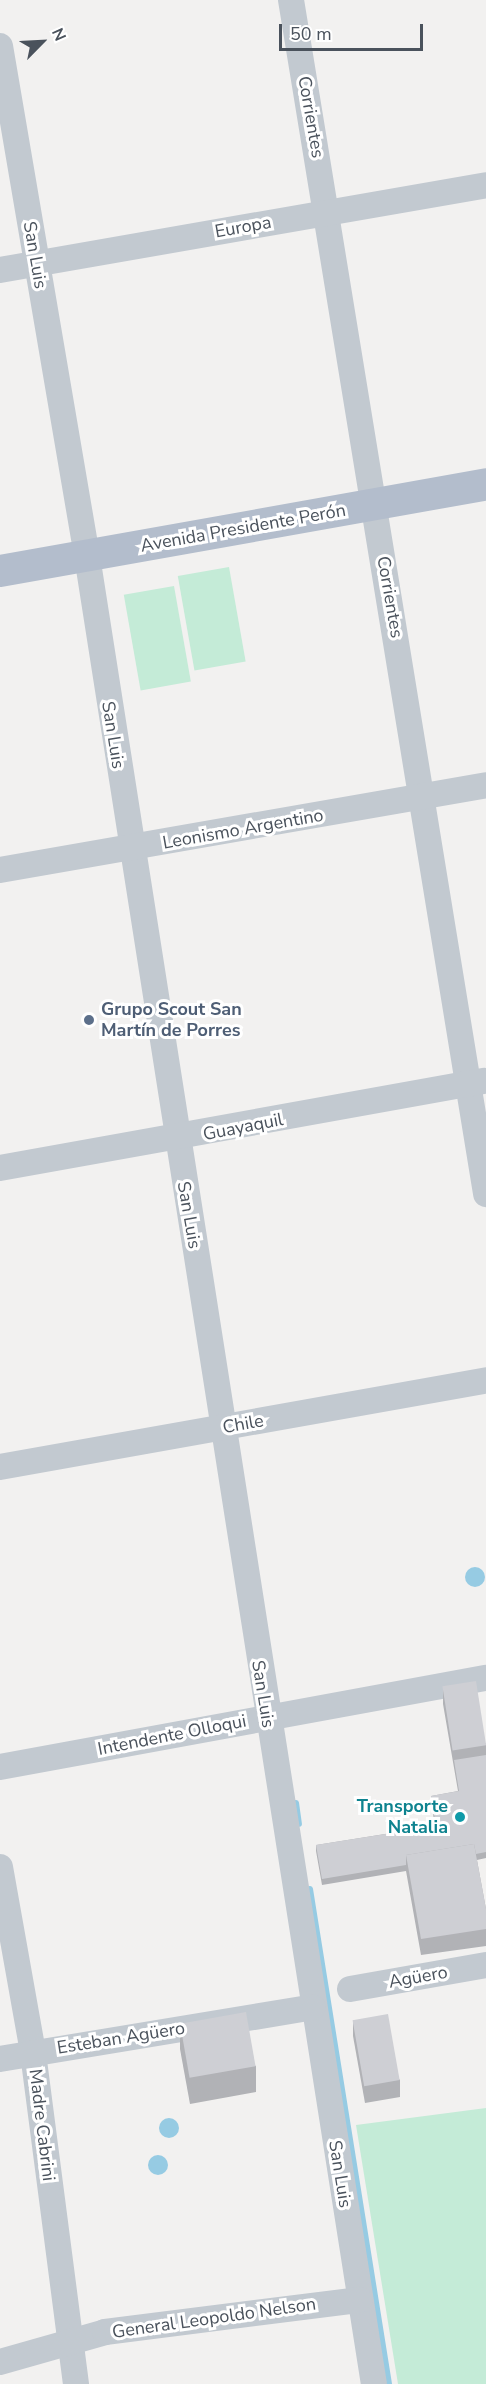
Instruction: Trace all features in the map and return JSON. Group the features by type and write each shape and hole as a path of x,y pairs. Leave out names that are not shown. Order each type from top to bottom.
{"main road":[{"name":"Avenida Presidente Perón","path":"0,572 486,484"}],"street":[{"name":"Corrientes","path":"291,0 424,796 477,1083 486,1194"},
{"name":"San Luis","path":"0,46 87,556 176,1139 227,1427 226,1462 279,1715 313,2007 374,2384"},
{"name":"Europa","path":"0,270 486,185"},
{"name":"Leonismo Argentino","path":"0,870 486,785"},
{"name":"Guayaquil","path":"0,1168 176,1139 477,1083"},
{"name":"Chile","path":"0,1467 486,1380"},
{"name":"Intendente Olloqui","path":"0,1767 486,1678"},
{"name":"Madre Cabrini","path":"0,1867 33,2053 76,2384"},
{"name":"Agüero","path":"350,1989 486,1965"},
{"name":"Esteban Agüero","path":"0,2059 313,2007"},
{"name":"General Leopoldo Nelson","path":"0,2362 70,2342 202,2316 360,2300"}],"green space":[{"path":"229,567 246,662 194,671 178,576"},
{"path":"174,586 191,682 141,690 124,595"},
{"path":"486,2108 486,2384 398,2384 356,2125"}],"water":[{"path":"475,1567 482,1570 485,1577 482,1584 475,1587 468,1584 465,1577 468,1570"},
{"path":"165,2118 173,2118 179,2124 179,2132 173,2138 165,2138 159,2132 159,2124"},
{"path":"154,2155 162,2155 168,2161 168,2169 162,2175 154,2175 148,2169 148,2161"}],"building":[{"path":"476,1681 486,1745 453,1751 442,1686"},
{"name":"Transporte Natalia","path":"486,1755 486,1852 476,1854 474,1844 406,1855 406,1865 322,1879 316,1845 436,1826 431,1796 459,1791 454,1760"},
{"path":"474,1844 486,1909 486,1929 421,1939 406,1855"},
{"path":"246,2012 256,2066 190,2078 180,2024"},
{"path":"388,2014 400,2080 364,2086 353,2020"}],"waterway":[{"path":"296,1803 299,1824"},
{"path":"310,1889 389,2384"}],"place":[{"name":"Grupo Scout San Martín de Porres","path":"89,1020"},
{"name":"Transporte Natalia","path":"460,1817"}]}
